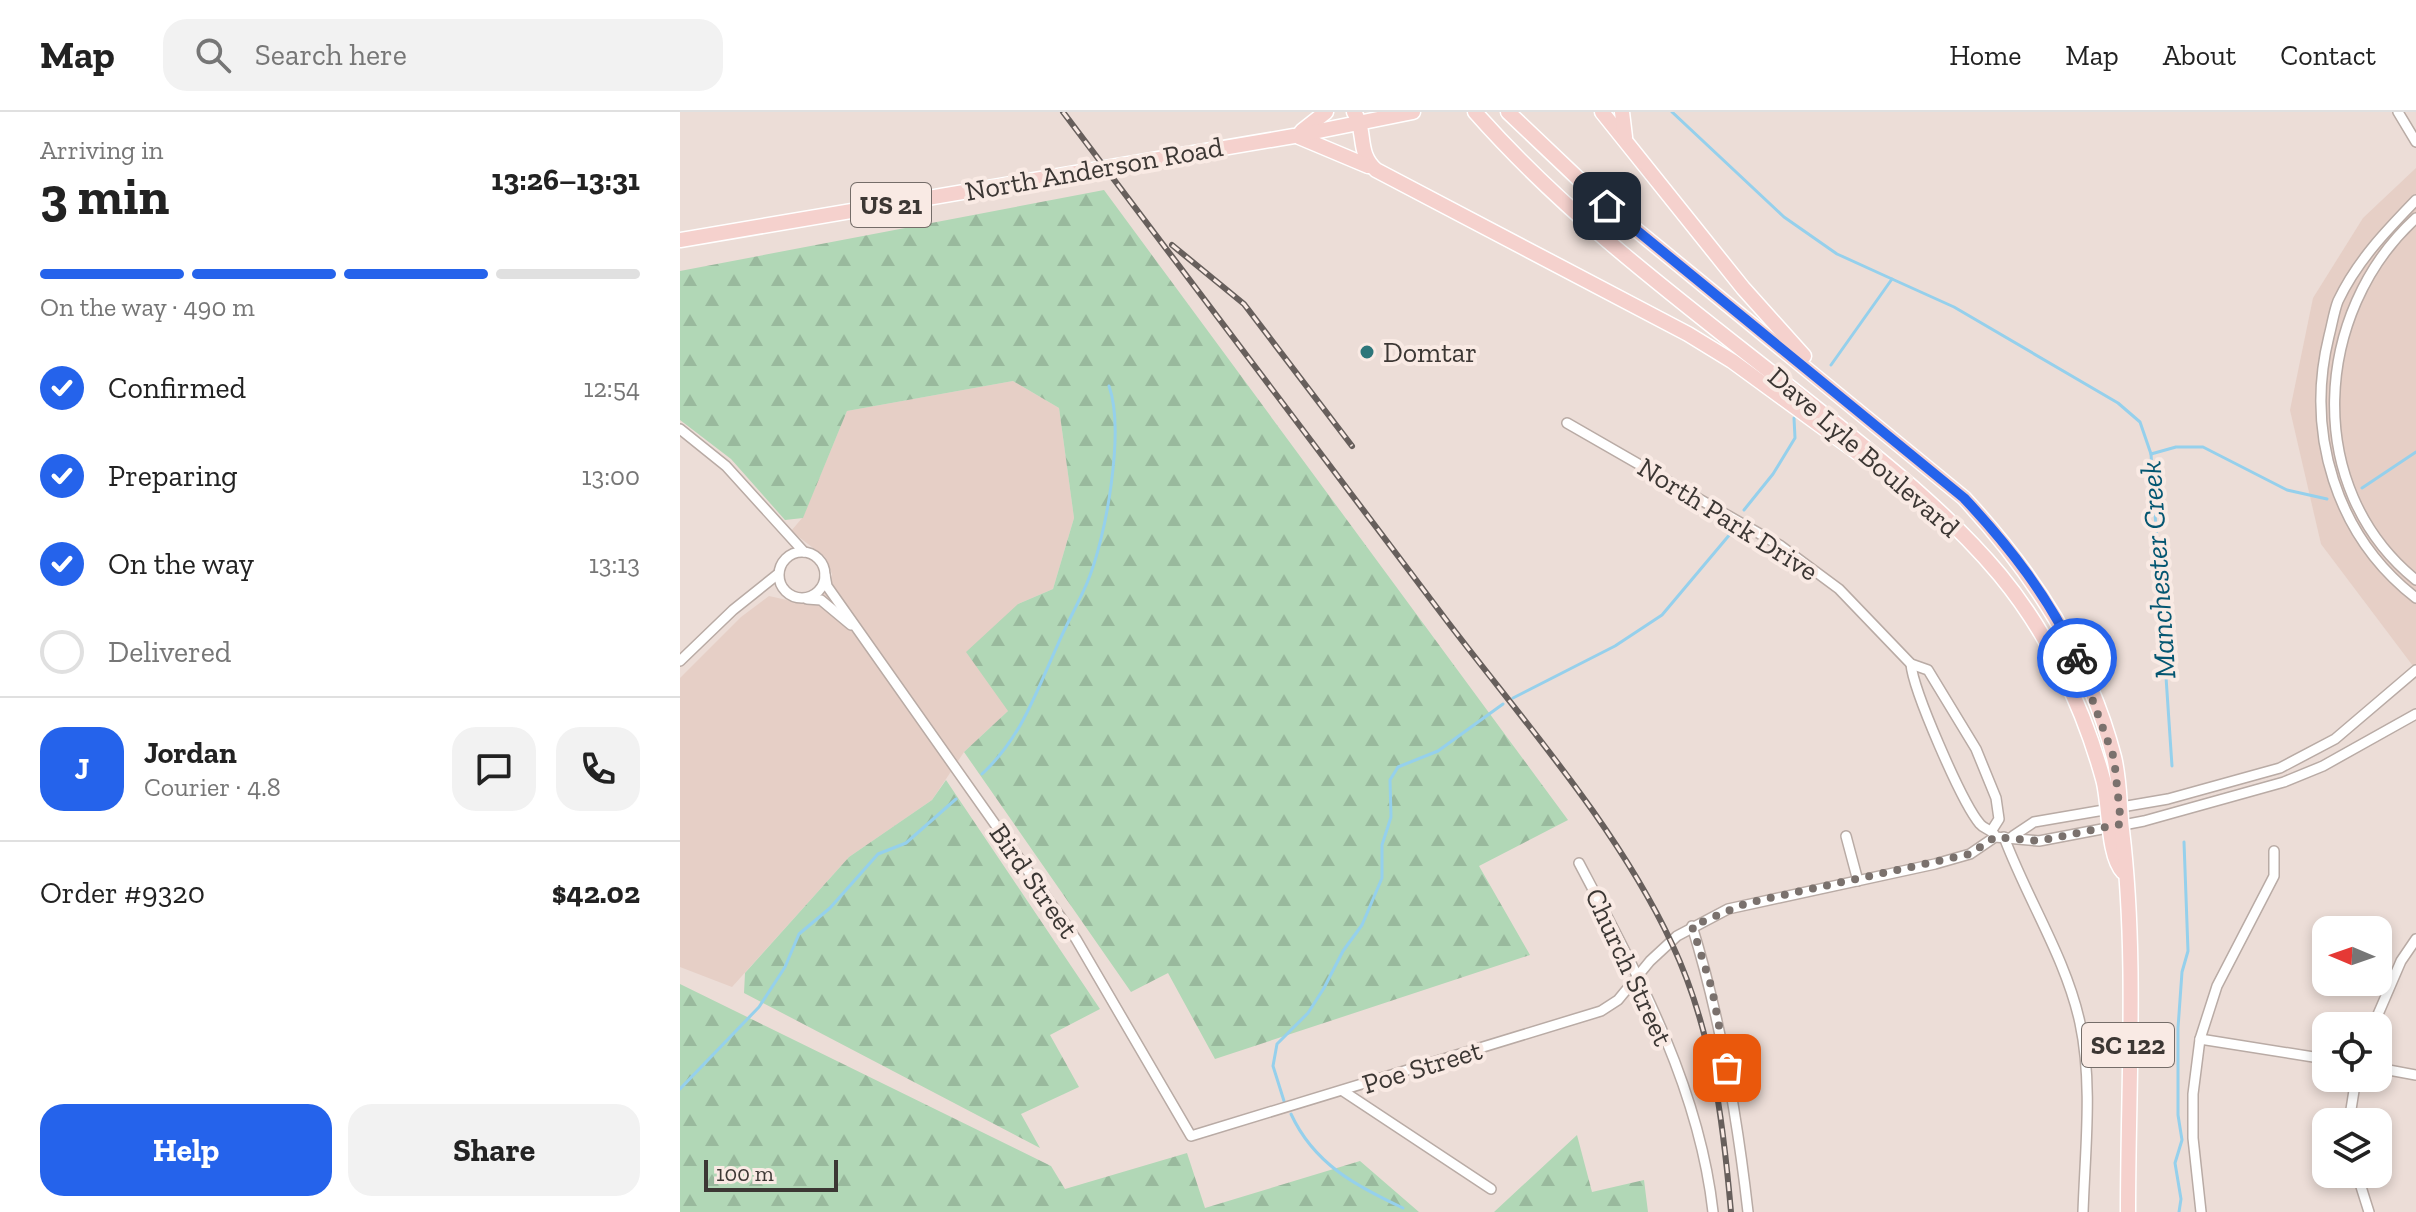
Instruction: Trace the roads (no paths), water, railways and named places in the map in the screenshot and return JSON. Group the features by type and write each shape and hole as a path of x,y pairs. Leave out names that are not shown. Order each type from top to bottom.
{"main road":[{"path":"1294,136 1326,112"},
{"name":"North Anderson Road","path":"680,240 1294,136 1357,117 1413,112"},
{"name":"Dave Lyle Boulevard","path":"1475,112 1586,221 1937,509 1999,574 2050,651 2091,741 2115,809"},
{"name":"Dave Lyle Boulevard","path":"1508,112 1607,206 1964,498 2014,554 2072,647 2095,700 2114,758 2116,825 2127,877 2128,1212"},
{"path":"1602,112 1750,296 1843,397"},
{"path":"1622,112 1622,128 1630,148"},
{"path":"1357,117 1362,152 1376,170"},
{"path":"1294,136 1339,152 1376,170 1699,340 1937,509"}],"street":[{"path":"2398,112 2416,142"},
{"path":"2416,200 2380,235 2337,303 2324,356 2320,408 2332,477 2345,509 2364,545 2416,598"},
{"path":"2416,218 2393,239 2352,306 2337,358 2333,407 2343,472 2355,501 2386,548 2416,580"},
{"name":"North Park Drive","path":"1567,423 1806,563 1839,589 1911,664 1928,670 1976,749 1996,798 2001,835 1982,827 1955,776 1913,683 1911,664"},
{"name":"Bird Street","path":"680,429 726,466 804,552 817,557 827,586 1076,939 1191,1136"},
{"path":"681,655 778,574 789,555 788,535"},
{"path":"789,555 804,552"},
{"path":"778,574 785,592"},
{"path":"805,598 817,593 825,575"},
{"name":"Bird Street","path":"759,592 785,592 821,600 863,635"},
{"name":"Poe Street","path":"1191,1136 1581,1019 1611,1006 1662,949 1692,926 1747,903 1970,854 2001,835 2034,822 2115,809 2280,768 2316,752 2416,670"},
{"path":"2001,835 2039,841 2116,825 2284,782 2323,766 2416,714"},
{"path":"2316,752 2323,766"},
{"path":"2001,835 2069,988 2081,1025 2086,1143 2083,1212"},
{"path":"1846,836 1858,881"},
{"path":"2201,1212 2193,1138 2193,1094 2200,1039 2217,986 2274,876 2274,851"},
{"name":"Church Street","path":"1579,863 1640,976 1668,1043 1700,1142 1713,1212"},
{"path":"1692,926 1712,989 1730,1082 1748,1212"},
{"path":"2379,1012 2401,961 2416,939"},
{"path":"2200,1039 2312,1057"},
{"path":"2392,1071 2416,1075"},
{"path":"1343,1091 1491,1189"},
{"path":"2361,1188 2369,1212"}],"waterway":[{"name":"Manchester Creek","path":"1672,112 1784,217 1837,254 1892,279 1831,365"},
{"name":"Manchester Creek","path":"1892,279 1954,307 2118,403 2140,422 2151,454 2172,766"},
{"path":"982,774 1008,745 1027,713 1094,564 1107,513 1114,457 1115,430 1109,386"},
{"path":"1744,510 1773,474 1795,438 1794,418"},
{"path":"2151,454 2176,447 2203,447 2287,490 2327,499"},
{"path":"2362,488 2416,452"},
{"path":"1513,698 1615,646 1662,615 1731,533"},
{"path":"1284,1101 1273,1066 1277,1044 1308,1013 1343,951 1362,925 1382,878 1382,845 1391,817 1390,780 1398,767 1438,751 1503,704"},
{"path":"680,1089 759,1007 785,967 799,934 830,908 878,854 906,843 956,799"},
{"name":"Manchester Creek","path":"2179,1212 2181,1199 2175,1163 2182,1140 2178,1115 2178,1028 2182,972 2188,951 2184,842"},
{"path":"1291,1114 1312,1147 1338,1172 1403,1208"}],"railway":[{"path":"1063,112 1568,777 1625,859 1672,944 1697,1009 1714,1075 1731,1212"},
{"path":"1172,245 1244,304 1352,446"}],"place":[{"name":"Domtar","path":"1367,352"}]}
